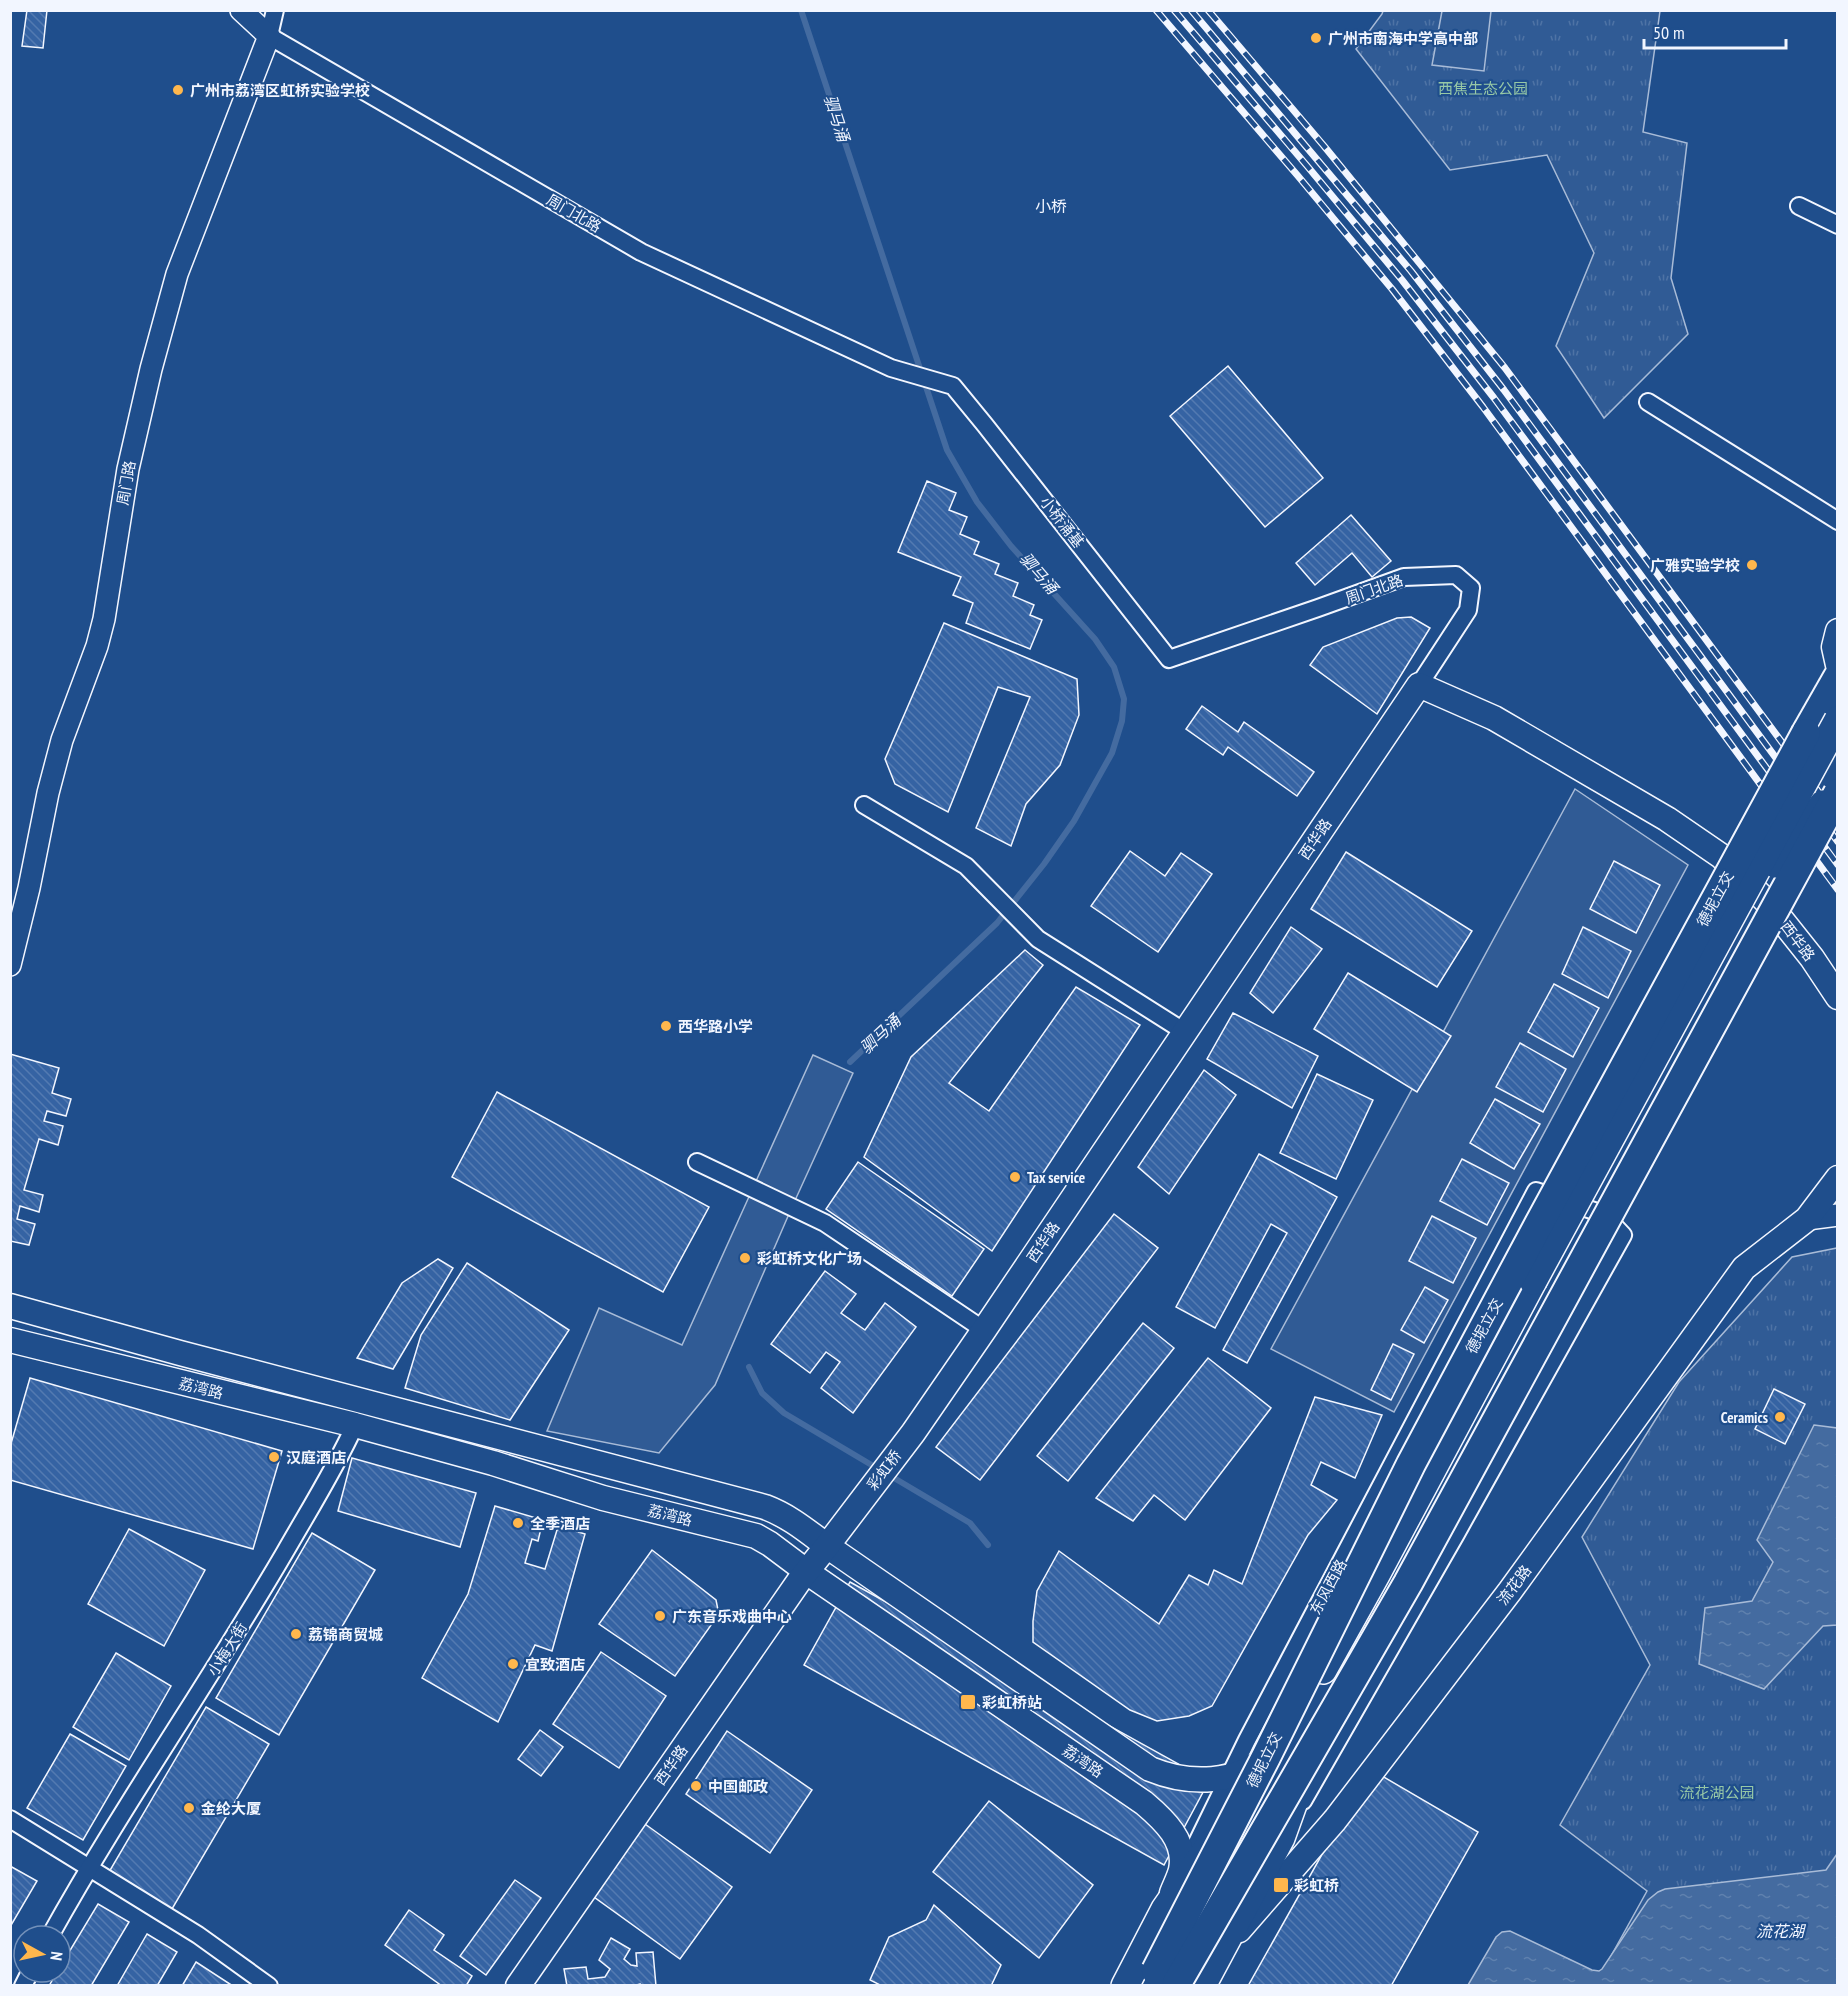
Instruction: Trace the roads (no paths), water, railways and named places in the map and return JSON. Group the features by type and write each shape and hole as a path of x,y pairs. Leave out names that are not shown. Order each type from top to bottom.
{"highway":[{"name":"德坭立交","path":"1149,1986 1411,1464 1761,856 1827,736 1838,677"},
{"path":"1176,1986 1413,1573 1838,793"}],"main road":[{"path":"1838,631 1834,647 1838,665"},
{"name":"西华路","path":"913,1433 1419,685 1494,718 1667,819 1721,856 1769,904 1812,958 1838,997"},
{"path":"1761,856 1785,794 1827,736"},
{"path":"1761,856 1838,786"},
{"name":"德坭立交","path":"1382,1578 1761,856"},
{"name":"流花路","path":"1220,1953 1335,1820 1510,1591 1744,1268 1807,1219 1838,1178"},
{"name":"荔湾路","path":"10,1306 765,1507 783,1514 1150,1769 1170,1777 1228,1778"},
{"name":"荔湾路","path":"10,1340 355,1425 493,1463 603,1498 756,1536 1144,1803 1161,1818 1173,1832 1180,1849 1181,1869 1166,1909"},
{"name":"彩虹桥","path":"827,1546 913,1433"},
{"path":"756,1536 765,1507"},
{"name":"西华路","path":"518,1986 806,1571 827,1546"},
{"path":"1166,1909 1285,1737 1382,1578"},
{"path":"1202,1986 1281,1839 1326,1708 1382,1578"},
{"path":"1228,1778 1250,1770 1260,1763 1285,1737"},
{"name":"东风西路","path":"1125,1986 1166,1909"}],"street":[{"path":"241,10 268,36"},
{"name":"周门路","path":"10,965 62,740 97,646 104,619 128,469 151,369 177,274 268,36 275,10"},
{"name":"周门北路","path":"268,36 641,252 891,368 953,386"},
{"path":"1799,206 1838,225"},
{"name":"小桥涌基","path":"953,386 1169,659"},
{"path":"1648,402 1838,521"},
{"name":"周门北路","path":"1169,659 1404,577 1456,575 1471,588 1468,610 1419,685"},
{"path":"864,805 966,866 1038,939 1185,1032"},
{"path":"697,1162 825,1223 984,1330"},
{"name":"东风西路","path":"1166,1909 1228,1778 1536,1191 1597,1212 1608,1219 1623,1235 1456,1534 1281,1839"},
{"path":"1807,1219 1838,1215"},
{"name":"小梅大街","path":"57,1924 88,1868 240,1629 338,1460 355,1425"},
{"path":"10,1819 198,1935 269,1986"}],"water":[{"path":"1814,1425 1837,1428 1837,1625 1823,1626 1764,1689 1699,1664 1705,1608 1752,1601 1773,1562 1757,1540"},
{"name":"流花湖","path":"1837,1854 1837,1985 1468,1985 1496,1937 1502,1932 1510,1931 1592,1970 1599,1971 1648,1900 1658,1892 1665,1889 1826,1870"}],"waterway":[{"name":"驷马涌","path":"801,10 947,450 977,502 1011,546 1095,639 1114,667 1124,699 1122,721 1112,753 1074,821 1044,864 997,923 850,1062"},
{"name":"驷马涌","path":"749,1367 762,1393 784,1413 880,1470"},
{"name":"驷马涌","path":"889,1475 970,1523 988,1545"}],"railway":[{"path":"1156,10 1392,289 1483,407 1838,890"},
{"path":"1174,10 1402,280 1494,398 1838,865"},
{"path":"1191,10 1411,271 1504,390 1838,842"},
{"path":"1208,10 1324,146 1505,368 1838,818"}],"place":[{"name":"广州市南海中学高中部","path":"1316,38"},
{"name":"广州市荔湾区虹桥实验学校","path":"178,90"},
{"name":"广雅实验学校","path":"1752,565"},
{"name":"西华路小学","path":"666,1026"},
{"name":"Tax service","path":"1015,1177"},
{"name":"彩虹桥文化广场","path":"745,1258"},
{"name":"Ceramics","path":"1780,1417"},
{"name":"汉庭酒店","path":"274,1457"},
{"name":"全季酒店","path":"518,1523"},
{"name":"广东音乐戏曲中心","path":"660,1616"},
{"name":"荔锦商贸城","path":"296,1634"},
{"name":"宜致酒店","path":"513,1664"},
{"name":"彩虹桥站","path":"968,1702"},
{"name":"中国邮政","path":"696,1786"},
{"name":"金纶大厦","path":"189,1808"},
{"name":"彩虹桥","path":"1281,1885"}],"district":[{"name":"小桥","path":"1051,206"}],"park label":[{"name":"西焦生态公园","path":"1483,88"},
{"name":"流花湖公园","path":"1717,1792"}]}
